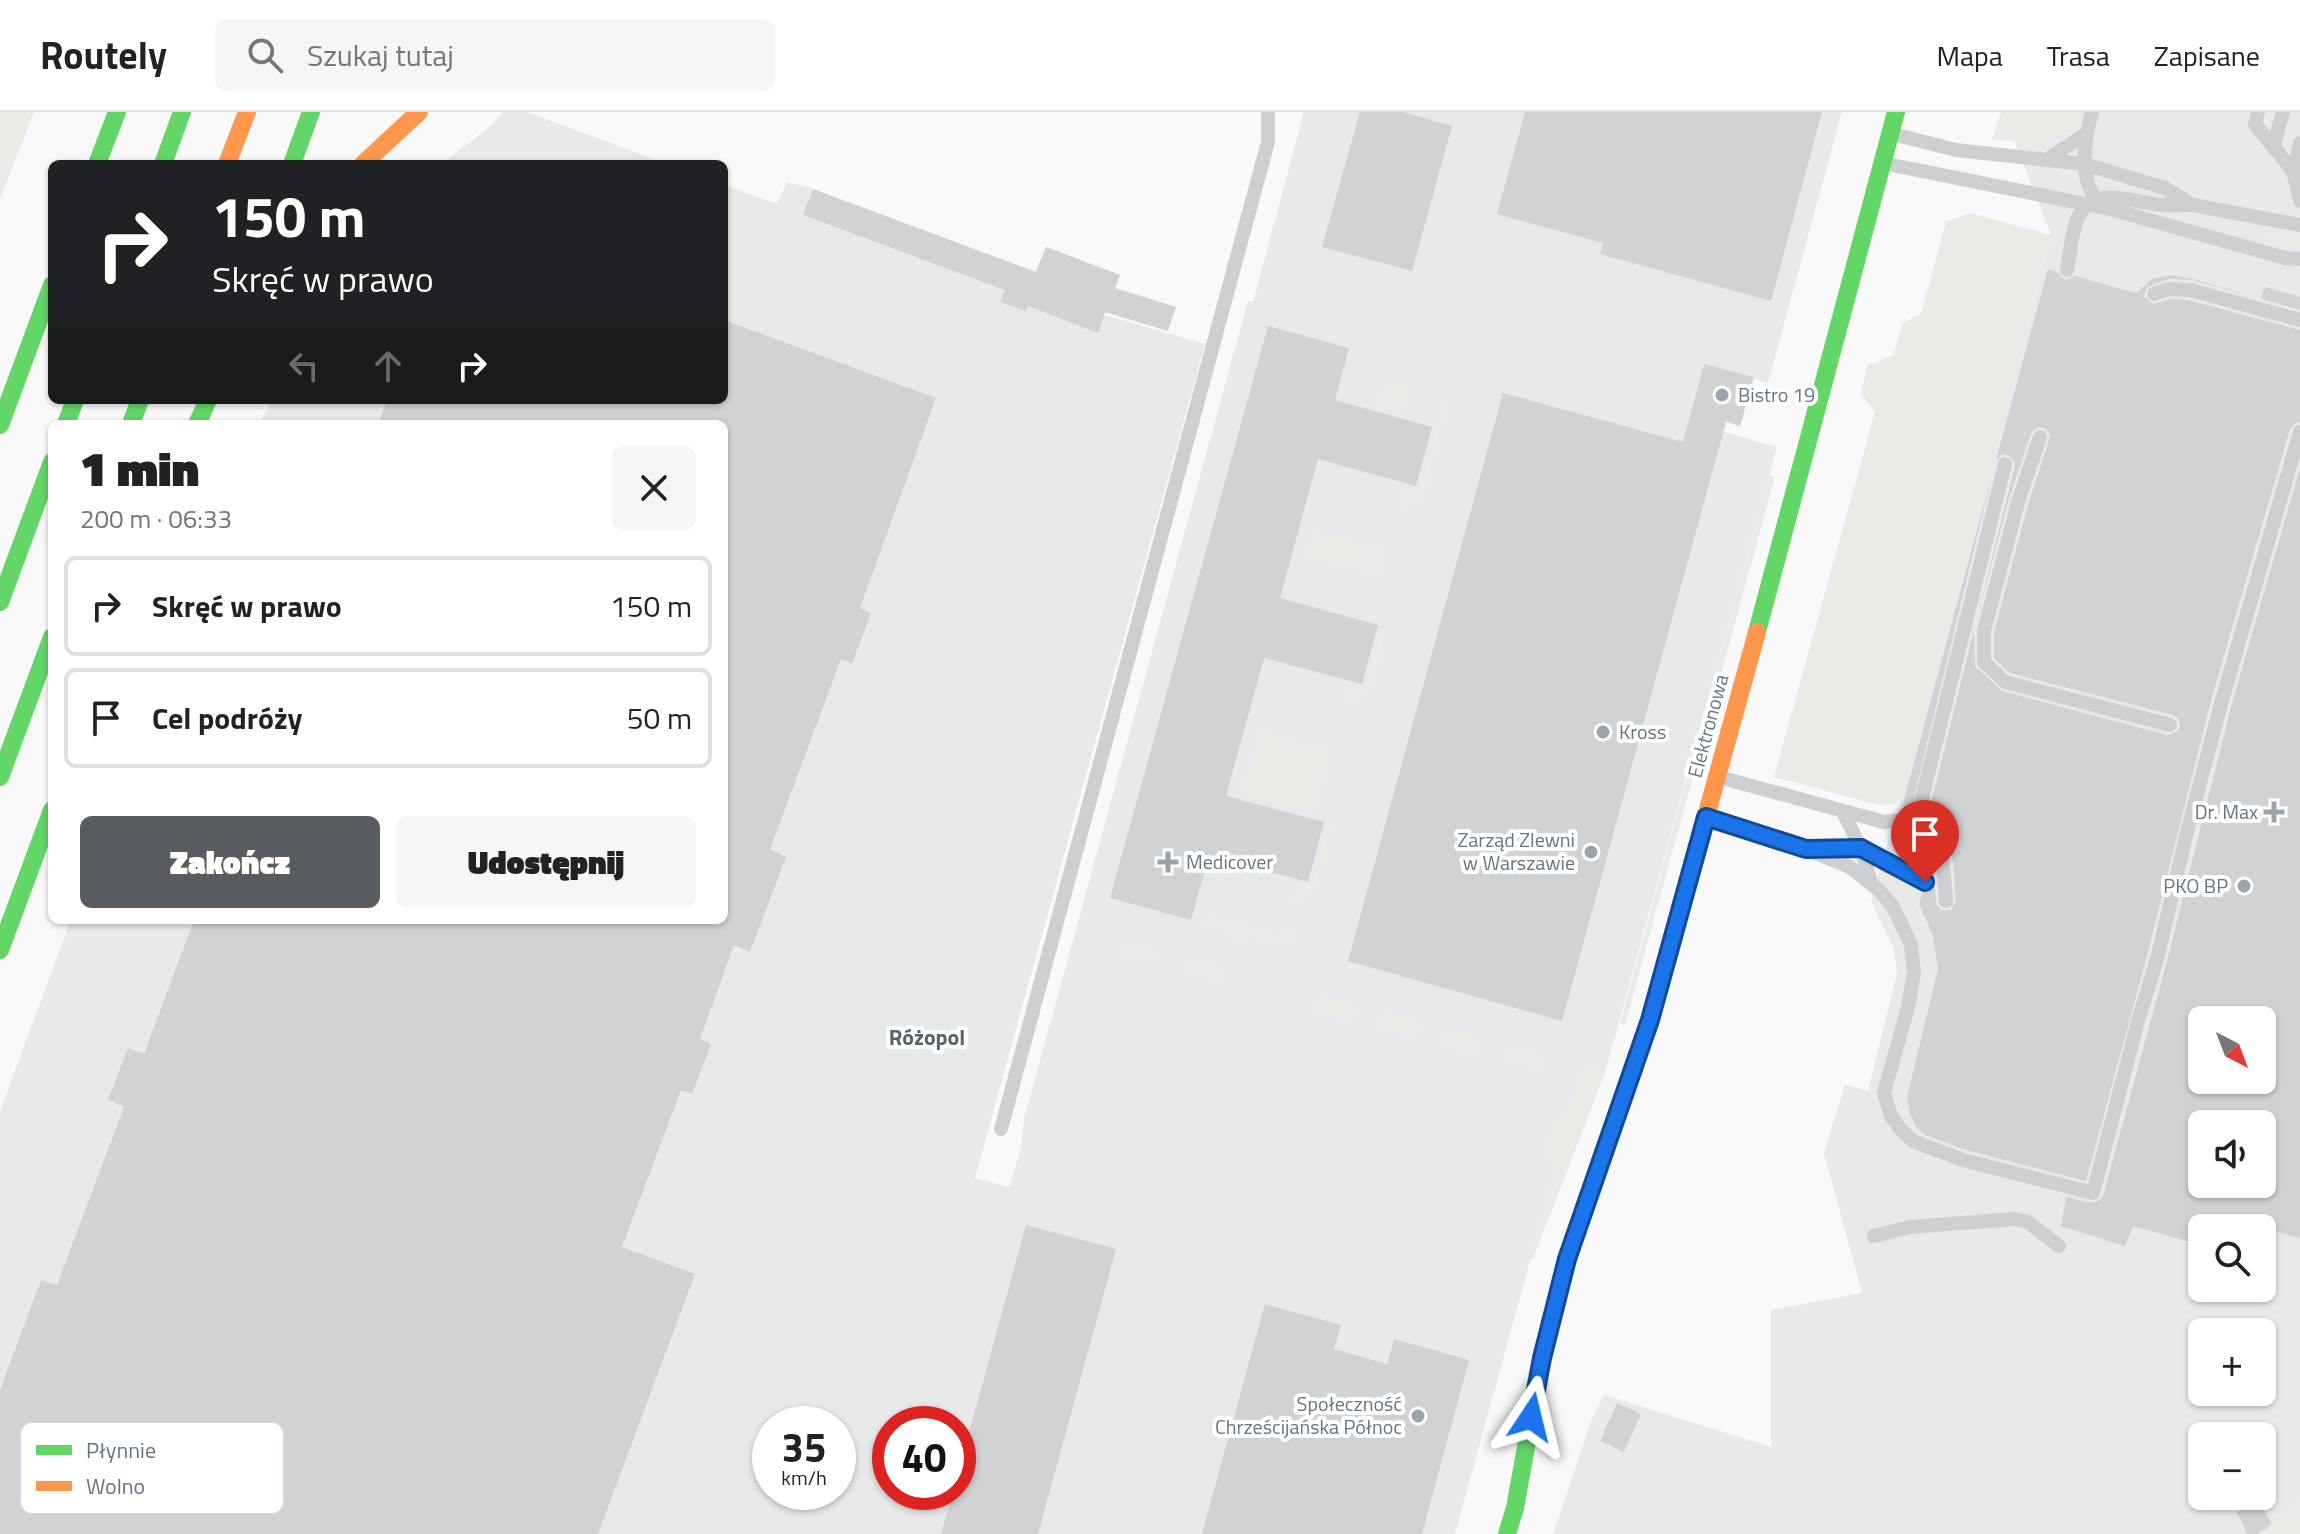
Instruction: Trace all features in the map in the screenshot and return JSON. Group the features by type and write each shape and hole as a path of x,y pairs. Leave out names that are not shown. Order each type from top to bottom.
{"main road":[{"path":"91,160 103,112"},
{"path":"99,160 117,112"},
{"path":"164,160 182,112"},
{"path":"229,160 247,112"},
{"path":"293,160 311,112"},
{"path":"367,160 419,112"},
{"name":"Elektronowa","path":"1507,1534 1515,1508 1542,1358 1567,1259 1650,1020 1828,373 1896,112"},
{"path":"0,425 48,296"},
{"path":"0,602 48,473"},
{"path":"0,777 48,648"},
{"path":"0,950 48,821"}],"lane":[{"path":"1001,1129 1268,142 1268,112"},
{"path":"2091,202 2084,164 2086,134 2092,112"},
{"path":"2258,112 2255,124 2296,171"},
{"path":"2273,147 2283,112"},
{"path":"1891,133 1956,150 2084,164 2165,188 2193,205"},
{"path":"2046,160 2086,134"},
{"path":"2300,143 2296,171 2300,201"},
{"path":"1883,163 2091,202 2285,258 2300,259"},
{"path":"2067,270 2077,221 2091,202 2113,196 2157,205 2193,205 2300,225"},
{"path":"2154,294 2169,289 2190,290 2300,320"},
{"path":"1706,817 1806,849 1850,867 1871,882 1893,907 1911,945 1914,972 1908,1007 1884,1093 1891,1116 1901,1130 1927,1148 1963,1160 2093,1193 2157,959 2222,700 2300,432"},
{"path":"2040,437 2018,502 1984,631 1984,662 2005,682 2170,725"},
{"path":"1946,901 1940,829 1920,806 2005,464"},
{"path":"1716,776 1884,822 1908,819"},
{"path":"1843,812 1861,848 1871,882"},
{"path":"1806,849 1861,848 1925,882"},
{"path":"1874,1236 1910,1227 2014,1219 2028,1222 2059,1246"}],"shaded area":[{"path":"0,112 34,112 0,199"},
{"path":"502,112 527,112 656,160 447,160 493,124"},
{"path":"1304,112 1842,112 1768,383 1704,364 1689,422 1777,447 1605,1073 1583,1068 1455,1534 0,1534 0,1111 70,924 728,924 728,420 261,420 270,404 728,404 728,186 777,204 787,182 813,189 1035,272 1046,247 1120,275 1105,315 1205,344 975,1178 1009,1187 1021,1148 1024,1119 1248,301 1253,302"},
{"path":"2001,112 2080,112 2077,124 2069,133 2058,138 2045,141 1992,140"},
{"path":"2019,112 2300,112 2300,1502 2265,1534 1553,1534 1592,1418 1604,1395 1771,1447 1771,1310 1862,1293 1824,1153 1845,1085 1868,1091 1897,973 1894,949 1871,901 1962,592 2051,235 2012,135"},
{"path":"1970,213 2051,235 1962,592 1904,794 1896,804 1879,805 1774,777 1875,412 1861,394 1867,366 1893,355 1903,323 1921,314 1946,222"},
{"path":"2275,234 2300,238 2300,251 2270,244 2266,236"},
{"path":"1386,381 1408,387 1401,413 1379,407"},
{"path":"1443,403 1448,404 1423,496 1414,504 1399,508 1405,486 1419,489"},
{"path":"1769,475 1775,477 1625,1025 1620,1024"},
{"path":"1314,532 1384,551 1378,575 1307,555"},
{"path":"1382,625 1386,632 1375,678 1364,697 1345,706 1351,684 1364,687"},
{"path":"1260,731 1331,751 1313,813 1242,794"},
{"path":"1327,823 1333,825 1315,891 1300,904 1291,904 1298,882 1310,885"},
{"path":"1914,830 1931,863 1928,874 1892,849 1901,837"},
{"path":"1205,915 1279,935 1284,926 1297,935 1298,947 1248,936 1244,943 1233,940 1232,932 1203,924"},
{"path":"1127,942 1151,949 1159,960 1156,963 1119,953 1118,950"},
{"path":"1192,960 1218,967 1223,979 1220,981 1182,970"},
{"path":"1324,996 1349,1003 1354,1009 1354,1019 1351,1021 1314,1011 1315,1002"},
{"path":"1385,1013 1413,1020 1419,1027 1417,1037 1378,1029 1379,1018"},
{"path":"1455,1031 1480,1040 1482,1055 1479,1057 1442,1047 1443,1036"},
{"path":"1516,1048 1543,1057 1547,1068 1505,1059 1507,1053"},
{"path":"1583,1067 1605,1073 1533,1259 1530,1256 1556,1164 1546,1160 1550,1136 1559,1116 1568,1117"},
{"path":"2300,1502 2300,1534 2265,1534"}],"building":[{"path":"1360,112 1403,112 1452,126 1412,271 1322,247"},
{"path":"1525,112 1822,112 1771,301 1600,254 1603,243 1497,214"},
{"path":"813,189 1036,272 1046,247 1120,275 1115,288 1176,307 1168,331 1105,312 1098,333 1028,306 1026,311 1000,302 1005,290 803,215"},
{"path":"2048,269 2065,280 2075,276 2136,293 2152,279 2173,275 2197,280 2251,296 2192,280 2169,279 2147,287 2144,296 2153,304 2170,299 2188,300 2300,330 2300,422 2290,429 2212,697 2086,1181 1966,1150 1925,1135 1917,1128 1910,1114 1907,1097 1938,969 1933,936 1919,904 1923,891 1930,891 1935,884 1936,903 1941,910 1951,910 1956,901 1950,827 1931,803 1974,630 1975,666 2002,691 2167,735 2180,727 2178,718 2173,715 2010,673 1994,658 1994,632 2049,440 2050,434 2044,428 2037,427 2031,434 2009,499 1976,622 2015,466 2008,455 1996,460"},
{"path":"2265,287 2300,297 2300,310 2261,299"},
{"path":"728,321 936,398 860,608 871,613 852,664 841,659 770,849 786,857 750,952 734,945 700,1039 711,1044 692,1094 681,1090 622,1247 695,1274 598,1534 0,1534 0,1390 41,1280 57,1285 124,1107 108,1100 128,1048 144,1054 193,924 728,924 728,420 380,420 386,404 728,404"},
{"path":"1268,326 1349,348 1335,400 1432,427 1416,486 1318,459 1280,598 1378,625 1362,684 1264,658 1226,796 1324,822 1308,882 1209,855 1191,920 1110,898"},
{"path":"1704,364 1754,377 1740,426 1726,422 1562,1021 1348,961 1503,393 1683,442"},
{"path":"2300,468 2300,1238 2276,1231 2276,1214 2188,1214 2188,1241 2133,1226 2125,1246 2061,1226 2066,1197 2043,1191 2091,1203 2103,1196 2167,961 2232,703"},
{"path":"1993,471 1911,810 1903,810 1904,800"},
{"path":"1918,819 1930,833 1934,878 1928,872 1931,863 1913,828"},
{"path":"1026,1225 1116,1249 1038,1534 941,1534 948,1510 976,1510 976,1407"},
{"path":"1265,1304 1341,1325 1334,1349 1387,1364 1394,1339 1469,1360 1422,1534 1202,1534"},
{"path":"1617,1403 1641,1414 1624,1452 1600,1441"},
{"path":"2264,1510 2272,1524 2257,1534 2247,1534 2237,1512"}],"traffic: fast":[{"path":"99,160 117,112"},
{"path":"164,160 182,112"},
{"path":"293,160 311,112"},
{"path":"1757,632 1896,112"},
{"path":"0,425 48,296"},
{"path":"68,420 74,404"},
{"path":"132,420 138,404"},
{"path":"199,420 206,404"},
{"path":"0,602 48,473"},
{"path":"0,777 48,648"},
{"path":"0,950 48,821"},
{"path":"1507,1534 1515,1508 1542,1358 1567,1259 1650,1020 1663,972"}],"traffic: slow":[{"path":"229,160 247,112"},
{"path":"367,160 419,112"},
{"path":"1663,972 1757,632"}],"place":[{"name":"Bistro 19","path":"1722,395"},
{"name":"Kross","path":"1603,732"},
{"name":"Dr. Max","path":"2274,812"},
{"name":"Zarząd Zlewni w Warszawie","path":"1591,852"},
{"name":"Medicover","path":"1168,862"},
{"name":"PKO BP","path":"2244,886"},
{"name":"Społeczność Chrześcijańska Północ","path":"1418,1416"}],"district":[{"name":"Różopol","path":"927,1037"}],"route":[{"path":"1531,1417 1567,1259 1650,1020 1706,817 1806,849 1861,848 1925,882"}]}
